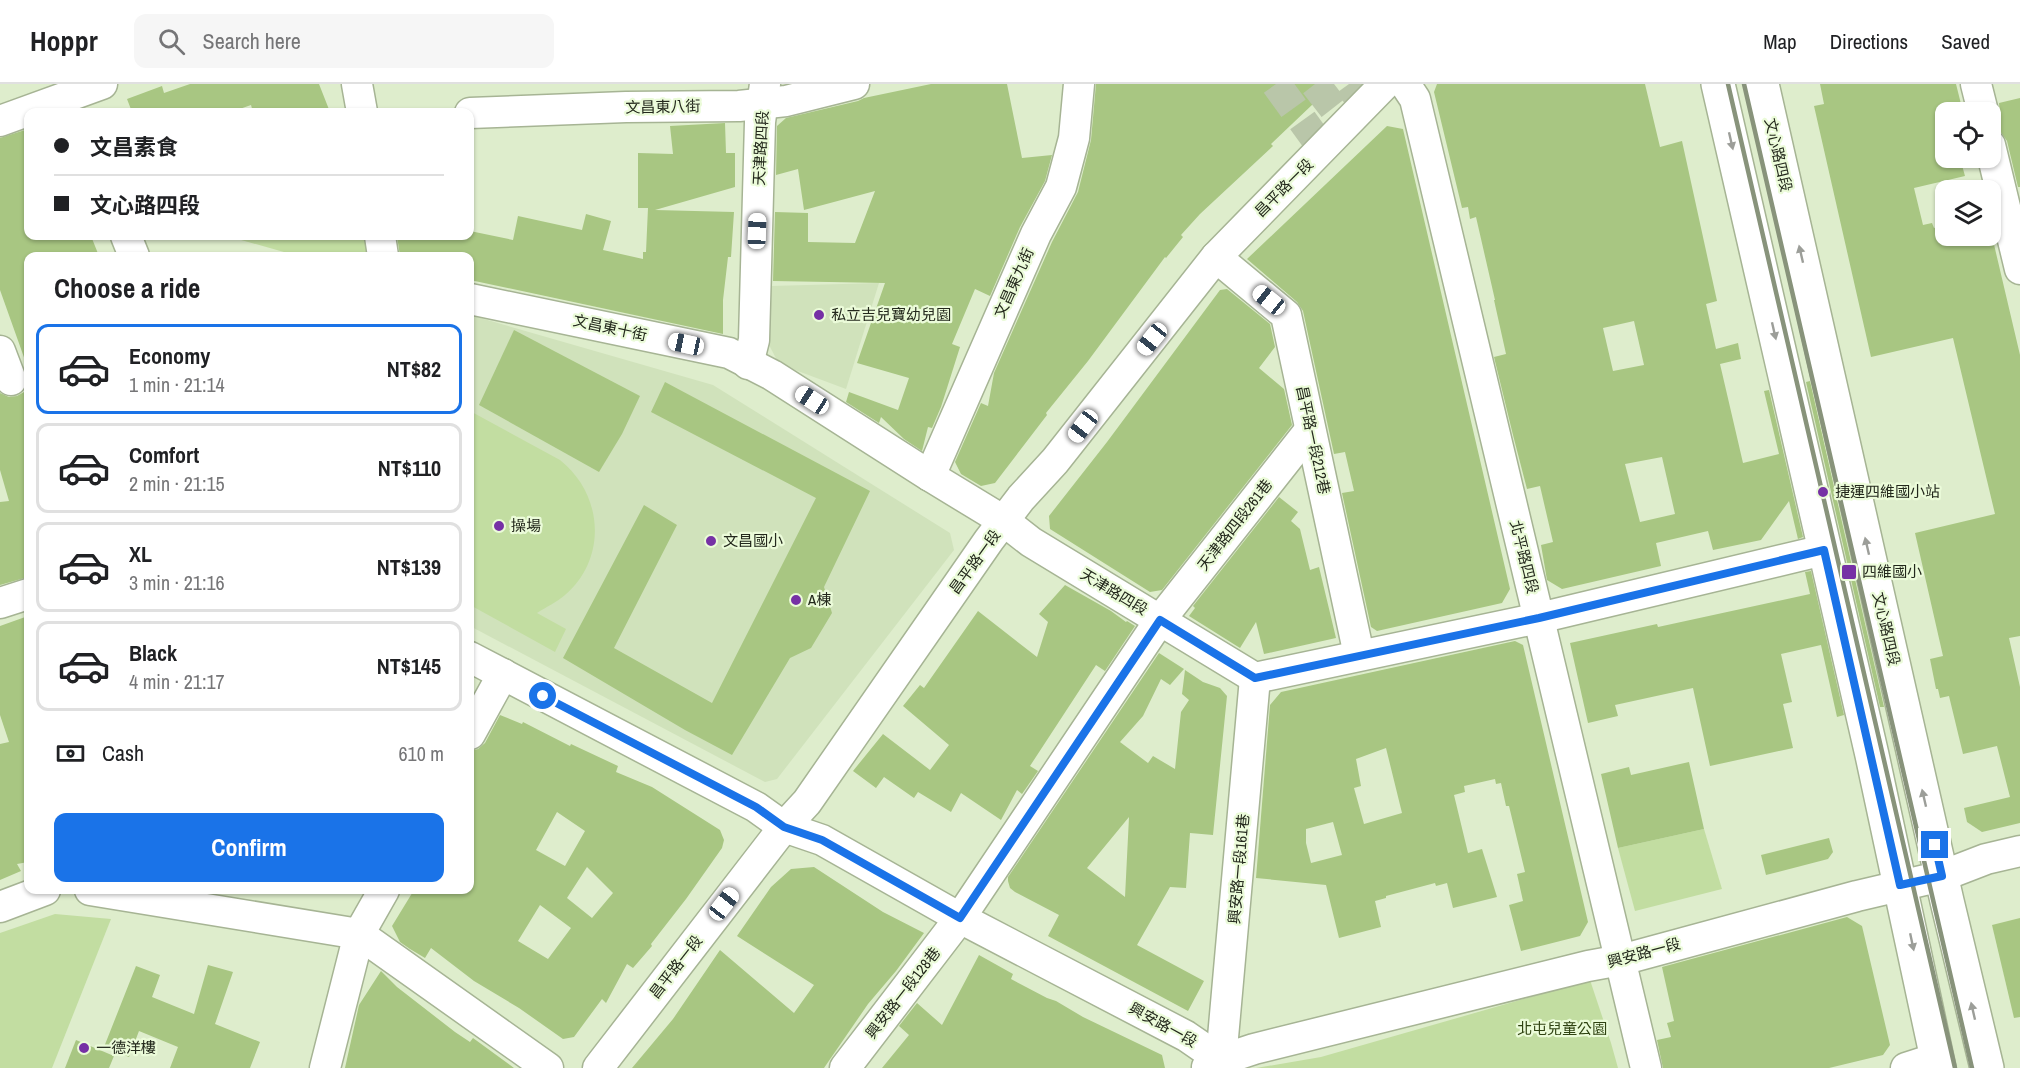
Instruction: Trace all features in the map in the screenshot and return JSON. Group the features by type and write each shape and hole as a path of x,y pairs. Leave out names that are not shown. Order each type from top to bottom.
{"main road":[{"path":"1718,84 1900,885 1938,1063"},
{"name":"文心路四段","path":"1762,84 1987,1068"}],"street":[{"path":"39,108 102,84"},
{"path":"357,84 361,108"},
{"name":"文昌東八街","path":"474,113 626,107 739,106 764,94 786,101 854,84"},
{"name":"文昌東九街","path":"930,476 1031,245 1061,187 1074,138 1079,84"},
{"name":"昌平路一段","path":"598,1068 784,827 807,802 989,540 1021,498 1055,460 1216,257 1385,84"},
{"name":"北平路四段","path":"1405,84 1415,99 1646,1068"},
{"path":"1976,84 1980,102"},
{"name":"天津路四段","path":"764,94 760,122 754,340 748,364 772,375 1004,521 1031,542 1255,678"},
{"path":"0,121 24,113"},
{"path":"1996,168 2020,269"},
{"name":"昌平路一段212巷","path":"1216,257 1286,315 1359,655"},
{"name":"文昌東十街","path":"474,300 729,353 748,364"},
{"path":"0,351 11,380"},
{"name":"天津路四段261巷","path":"960,918 1160,620 1310,430"},
{"path":"1255,678 1539,618 1824,550"},
{"path":"0,603 24,595"},
{"name":"興安路一段","path":"474,659 756,807 784,827 822,840 960,918 1186,1036 1213,1064 1254,1049 1588,966 1621,960 1900,885 1942,876 1986,859 2020,851"},
{"path":"474,727 503,674"},
{"name":"興安路一段161巷","path":"1213,1064 1255,678"},
{"path":"0,906 34,894"},
{"path":"114,894 359,934 548,1068"},
{"path":"325,1068 359,934 382,894"},
{"name":"興安路一段128巷","path":"845,1068 960,918"},
{"path":"1906,1068 1938,1063"}],"shaded area":[{"name":"私立吉兒寶幼兒園","path":"879,283 846,389 779,364 769,345 771,286"},
{"name":"文昌國小","path":"474,316 713,385 950,533 954,550 777,779 765,782 474,628"}],"green space":[{"path":"241,240 374,240 375,252 284,252"},
{"path":"474,413 560,460 585,490 592,508 595,526 594,545 588,563 579,580 565,595 537,613 566,629 555,652 474,607"},
{"path":"1704,829 1722,889 1635,911 1618,848"},
{"path":"55,914 111,919 52,1068 0,1068 0,933"},
{"name":"北屯兒童公園","path":"1590,980 1618,1068 1256,1068 1321,1057"}],"building":[{"path":"190,84 319,84 328,108 252,108 251,105 242,108 130,108 127,99 162,86 164,93"},
{"path":"931,84 1007,84 1022,158 1052,155 1045,181 1020,227 990,296 975,289 952,344 960,347 941,407 932,428 928,427 922,451 904,439 881,417 879,423 846,402 849,392 898,410 909,378 857,363 885,283 773,281 775,212 808,213 808,242 855,243 875,191 804,210 798,169 776,175 777,126 786,118"},
{"path":"1096,84 1334,84 1181,235 1183,237 1165,257 995,483 981,486 961,474 955,462 981,403 988,406 994,373 1052,242 1078,192 1091,140"},
{"path":"1437,84 1645,84 1660,147 1682,141 1717,301 1706,304 1716,349 1738,343 1741,359 1720,364 1743,463 1779,454 1764,391 1769,390 1803,537 1798,539 1789,501 1761,540 1713,550 1708,531 1656,543 1661,566 1562,589 1547,580 1541,545 1553,542 1540,486 1527,489 1494,357 1506,354 1476,217 1470,219 1468,207 1462,208 1434,92","holes":["1634,321 1644,365 1613,371 1603,328","1662,457 1675,514 1640,522 1625,464"]},
{"path":"1820,84 1956,84 1960,102 1935,102 1935,168 1963,168 1965,176 1935,180 1935,183 1914,188 1923,225 1932,223 1935,228 1935,246 1994,246 2020,355 2020,636 2009,638 2020,687 2020,823 1982,832 1967,822 1964,808 2010,797 1997,746 1963,754 1949,696 1940,698 1930,659 1943,656 1915,533 1995,514 1953,338 1871,357 1814,106 1824,104"},
{"path":"2020,98 2020,187 2018,187 2007,141 2001,132 2001,103"},
{"path":"725,123 726,153 735,153 735,187 655,210 734,212 731,257 728,257 723,300 723,334 474,281 474,252 399,252 398,240 474,240 474,232 513,240 518,216 582,230 586,214 611,221 603,250 643,259 643,252 646,252 648,208 638,208 638,153 673,154 670,126"},
{"path":"1387,126 1403,129 1510,589 1502,603 1377,631 1371,627 1342,493 1354,491 1345,452 1334,454 1303,311 1297,302 1247,259"},
{"path":"24,130 24,240 93,240 97,252 24,252 24,357 0,290 0,138"},
{"path":"1227,289 1270,324 1275,347 1259,368 1284,389 1292,425 1162,590 1150,592 1050,529 1049,516 1220,290"},
{"path":"514,330 640,396 622,434 599,472 479,405"},
{"path":"1810,381 1884,707 1880,707 1806,382"},
{"path":"665,382 870,491 824,587 832,613 811,648 790,658 732,755 563,658 644,505 677,525 614,648 712,703 816,498 651,412"},
{"path":"24,392 24,578 0,585 0,502 9,501 0,470 0,393 9,397"},
{"path":"1279,497 1298,512 1291,521 1300,529 1310,570 1319,567 1336,638 1264,654 1256,622 1240,648 1189,616 1195,608 1193,606"},
{"path":"1811,571 1844,715 1837,717 1821,645 1781,654 1792,702 1783,704 1793,748 1710,766 1693,688 1615,705 1618,716 1588,723 1570,643 1657,624 1658,627 1810,594 1805,572"},
{"path":"1065,585 1135,626 1105,671 1096,665 1030,766 1038,771 1022,794 1017,790 1001,820 961,793 951,812 918,792 914,798 884,777 876,788 853,771 883,734 930,770 949,745 903,706 920,685 924,688 978,611 1037,657 1048,622 1039,614"},
{"path":"24,617 24,863 17,864 21,871 0,880 0,744 9,742 0,715 0,626"},
{"path":"1515,641 1523,645 1588,922 1580,936 1521,951 1509,905 1523,901 1517,874 1525,872 1509,806 1506,806 1501,783 1496,784 1495,779 1464,786 1465,792 1454,795 1468,853 1482,849 1497,897 1453,908 1447,883 1436,886 1435,883 1375,901 1381,927 1339,938 1326,885 1256,878 1270,705 1281,692","holes":["1386,748 1402,813 1364,824 1354,788 1361,786 1356,759","1333,822 1342,855 1311,863 1306,843 1306,829"]},
{"path":"1159,653 1184,669 1170,685 1161,679 1143,716 1120,742 1148,763 1153,756 1175,769 1181,712 1189,700 1182,694 1185,670 1203,682 1220,688 1227,696 1213,835 1190,833 1186,888 1170,887 1137,945 1204,981 1188,1011 1048,936 1059,915 1015,892 1010,888 1008,877","holes":["1129,817 1125,897 1087,868"]},
{"path":"500,715 522,724 523,722 570,746 571,744 618,766 616,772 652,787 720,830 724,840 722,848 651,944 652,946 633,968 627,964 606,1003 602,999 574,1037 563,1039 519,1008 474,981 431,948 425,958 410,949 400,942 392,926 412,894 474,894 474,750 485,743","holes":["557,812 585,831 565,866 536,850","587,867 613,893 592,918 567,898","540,905 571,928 548,959 518,941"]},
{"path":"1689,762 1704,829 1618,848 1601,774 1629,767 1631,775"},
{"path":"1829,838 1833,852 1828,859 1766,875 1761,855"},
{"path":"814,867 883,912 924,933 868,1004 824,1068 632,1068 673,1019 720,950 794,1013 814,985 737,936 771,887 791,869"},
{"path":"1847,917 1862,926 1890,1045 1883,1055 1829,1068 1663,1068 1657,1040 1671,1037 1667,1023 1674,1021 1662,967"},
{"path":"2020,918 2020,1017 2014,1018 1992,925"},
{"path":"979,955 1013,974 1011,979 1162,1055 1165,1068 882,1068 909,1035 899,1026 917,1003 942,1025"},
{"path":"208,965 233,972 215,1024 260,1042 250,1068 170,1068 178,1047 139,1031 129,1057 104,1047 136,966 160,975 152,997 194,1014"},
{"path":"381,971 397,987 455,1032 470,1042 473,1038 514,1068 345,1068 359,1005"},
{"name":"一德洋樓","path":"76,1040 114,1056 109,1068 65,1068"}],"tunnel":[{"path":"1276,84 1323,149"},
{"path":"1315,84 1347,125"},
{"path":"1349,84 1365,106"}],"railway":[{"path":"1728,84 1955,1068"},
{"path":"1744,84 1972,1068"}],"place":[{"name":"私立吉兒寶幼兒園","path":"819,315"},
{"name":"捷運四維國小站","path":"1823,492"},
{"name":"操場","path":"499,526"},
{"name":"文昌國小","path":"711,541"},
{"name":"四維國小","path":"1849,572"},
{"name":"A棟","path":"796,600"},
{"name":"一德洋樓","path":"84,1048"}],"route":[{"path":"543,696 756,807 784,827 822,840 960,918 1160,620 1255,678 1539,618 1824,550 1900,885 1942,876 1935,845"}]}
